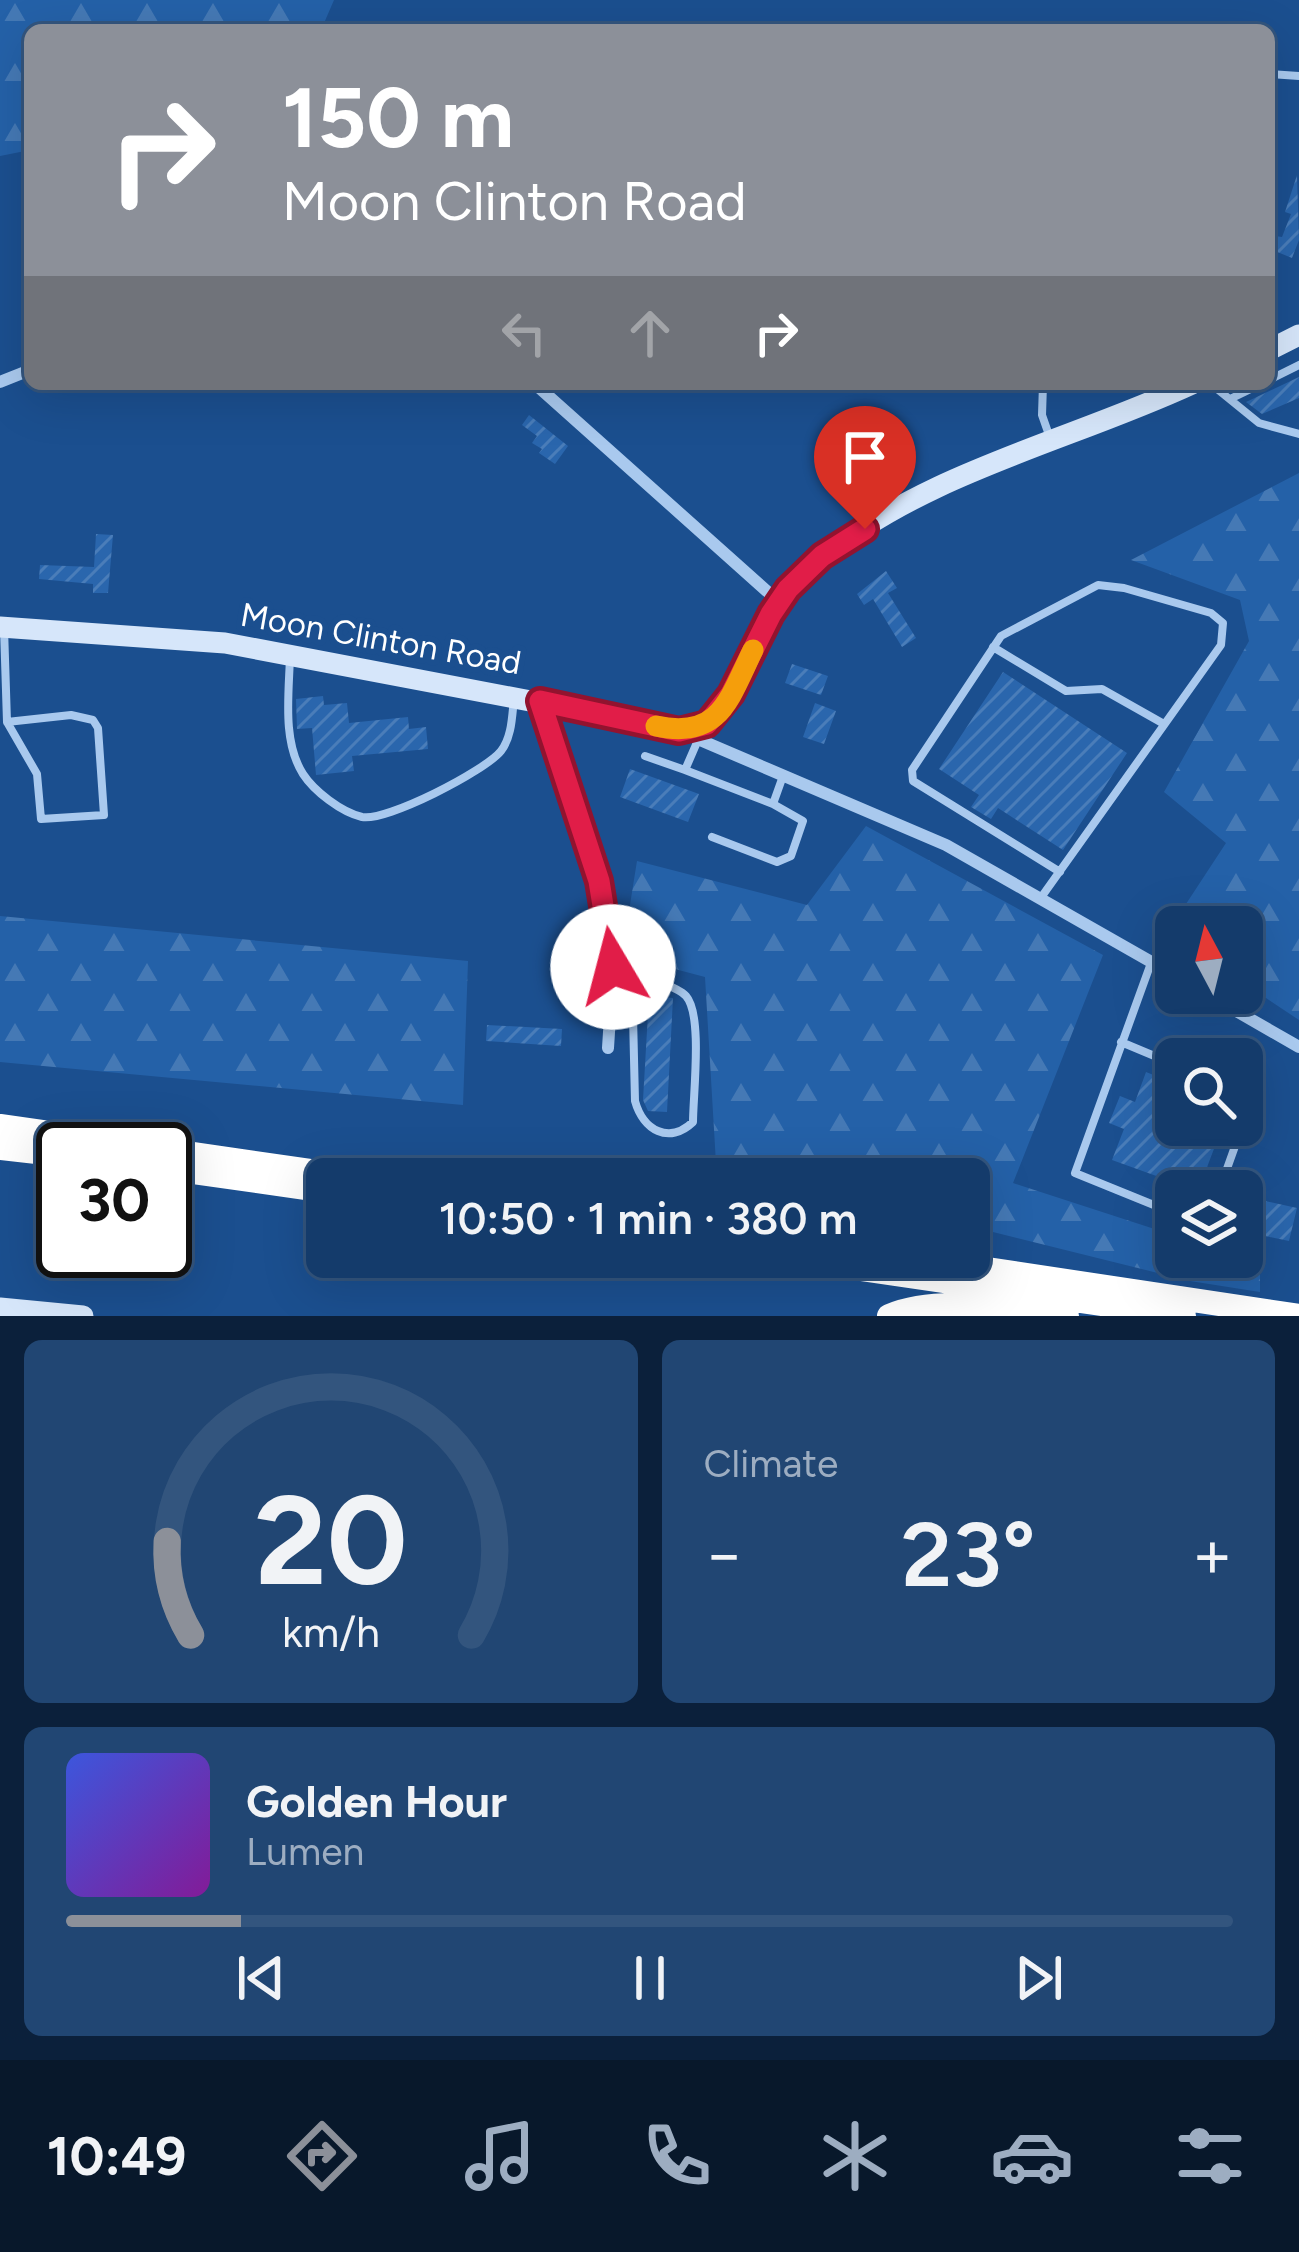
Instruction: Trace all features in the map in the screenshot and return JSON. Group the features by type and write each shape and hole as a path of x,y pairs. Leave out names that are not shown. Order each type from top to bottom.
{"highway":[{"path":"0,1126 36,1131"},
{"path":"0,1148 36,1152"},
{"path":"192,1153 306,1170"},
{"path":"192,1172 306,1188"},
{"path":"990,1269 1299,1316"},
{"path":"923,1278 1184,1316"},
{"path":"889,1316 938,1307 1067,1316"}],"street":[{"path":"542,390 779,602"},
{"path":"689,735 717,716 779,602 799,577 854,535 979,470 1162,390"},
{"name":"Moon Clinton Road","path":"2,627 189,638 540,701 689,735"},
{"path":"540,701 599,881 613,967 608,1048"},
{"path":"689,735 946,845 1155,964"},
{"path":"1242,1014 1299,1047"},
{"path":"0,1308 83,1316"}],"lane":[{"path":"1043,390 1042,415 1051,442"},
{"path":"1219,390 1258,423 1299,434"},
{"path":"1230,399 1249,390"},
{"path":"1040,899 1060,872 1221,645 1223,623 1211,614 1098,585 1001,636 912,770 913,781 1060,872"},
{"path":"2,627 8,722 38,774 41,818 104,814 98,728 93,720 71,715 8,722"},
{"path":"993,647 1066,691 1102,689 1164,724"},
{"path":"290,655 289,718 301,771 314,788 363,818 444,790 498,755 506,742 514,696"},
{"path":"685,770 689,735"},
{"path":"645,756 803,821 791,856 777,862 712,837"},
{"path":"772,805 784,775"},
{"path":"1151,962 1075,1173 1155,1205"},
{"path":"613,967 632,973 685,993 690,1003 693,1122 678,1132 660,1133 639,1118 632,973"},
{"path":"1121,1042 1155,1056"}],"green space":[{"path":"0,0 334,0 324,24 24,24 24,151 0,156"},
{"path":"1299,473 1299,1020 1263,996 1263,906 1185,906 1226,843 1164,792 1249,641 1240,600 1131,560"},
{"path":"866,826 1103,955 1013,1183 1155,1229 1155,1272 990,1231 990,1158 716,1158 705,977 622,955 637,861 807,905"},
{"path":"0,916 468,961 463,1105 0,1062"},
{"path":"1178,1278 1260,1278 1260,1292"}],"building":[{"path":"1297,175 1299,240 1292,258 1275,251 1275,236 1282,237 1291,214 1285,212"},
{"path":"1299,377 1299,398 1262,414 1246,402 1275,390"},
{"path":"529,415 568,446 555,464 539,453 542,449 532,443 537,436 522,425"},
{"path":"844,417 864,459 849,469 828,433"},
{"path":"96,534 113,535 108,593 93,593 93,584 39,579 40,565 94,567"},
{"path":"886,571 897,588 888,593 916,638 902,647 873,599 864,605 857,594"},
{"path":"792,664 828,676 821,695 785,683"},
{"path":"1003,672 1127,753 1063,850 998,808 991,819 971,807 979,795 939,769"},
{"path":"323,696 324,705 347,703 349,723 408,717 409,729 426,727 428,749 352,756 354,771 316,775 312,728 297,729 296,699"},
{"path":"815,703 836,711 824,744 803,737"},
{"path":"630,769 699,794 688,822 620,797"},
{"path":"649,996 673,998 667,1112 648,1111 643,1100"},
{"path":"487,1025 562,1029 561,1046 486,1041"},
{"path":"1146,1072 1155,1076 1155,1146 1215,1146 1206,1170 1155,1170 1155,1176 1112,1160 1124,1129 1109,1123 1120,1096 1135,1102"},
{"path":"1263,1201 1297,1208 1289,1241 1263,1235"}],"slow traffic":[{"path":"656,726 688,731 707,724 724,706 753,650"}],"route":[{"path":"613,967 599,881 540,701 679,731 707,724 731,694 788,589 822,556 865,529"}]}
